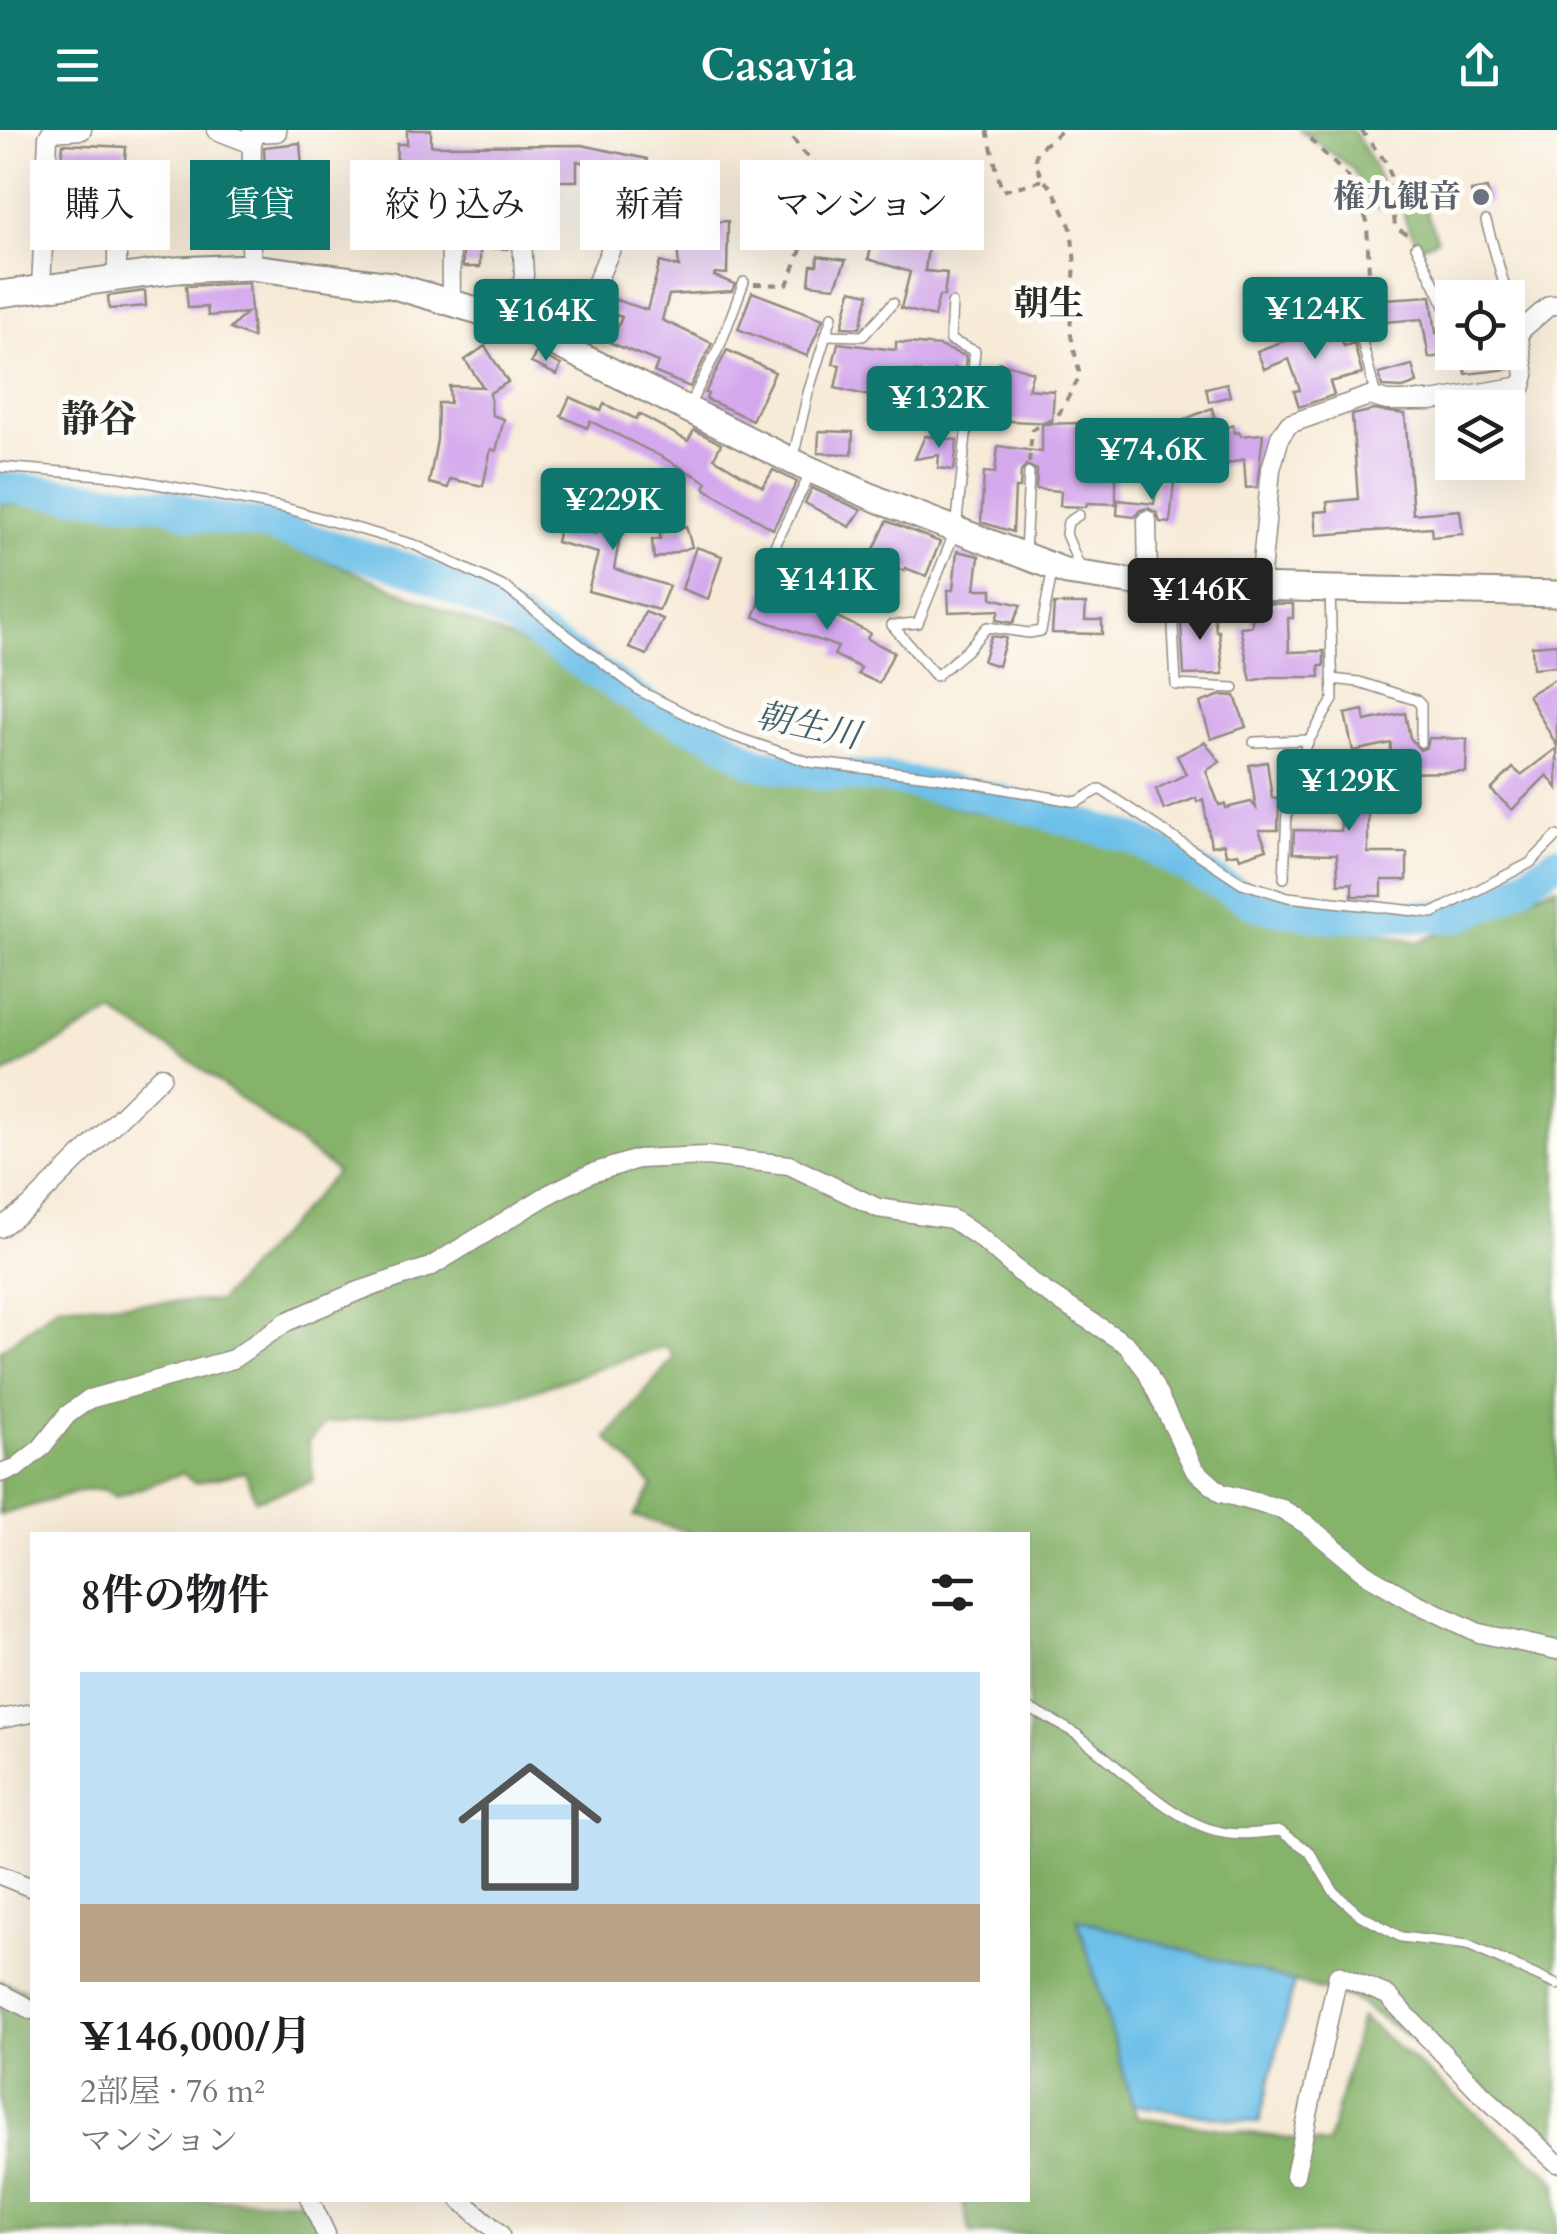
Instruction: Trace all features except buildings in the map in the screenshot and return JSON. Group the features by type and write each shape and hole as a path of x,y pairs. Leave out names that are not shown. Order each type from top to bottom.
{"street":[{"path":"41,288 48,138 51,132 82,130"},
{"path":"216,130 252,136 277,132"},
{"path":"251,267 252,136"},
{"path":"117,250 117,278"},
{"path":"451,250 451,300"},
{"path":"515,323 524,275 523,250"},
{"path":"568,347 610,250"},
{"path":"0,294 176,270 251,267 391,285 451,300 515,323 802,465 956,530 1083,574 1159,585 1557,594"},
{"path":"1525,324 1557,304"},
{"path":"1260,586 1271,469 1280,437 1289,424 1370,396 1387,402 1431,400 1522,386 1524,370"},
{"path":"1147,520 1159,585"},
{"path":"0,1228 30,1206 162,1076"},
{"path":"0,1473 16,1468 41,1448 68,1415 89,1398 232,1358 286,1322 356,1292 430,1267 551,1193 592,1173 638,1160 706,1156 756,1161 789,1165 878,1208 952,1219 1032,1283 1127,1345 1146,1370 1194,1469 1221,1493 1282,1509 1369,1576 1414,1602 1479,1632 1557,1650"},
{"path":"0,1719 30,1713"},
{"path":"0,1875 30,1887"},
{"path":"1295,2175 1338,1976 1387,1995 1481,2093 1557,2163"},
{"path":"0,1993 30,2009"},
{"path":"311,2202 326,2234"},
{"path":"463,2202 500,2234"}],"lane":[{"path":"1486,221 1500,280"},
{"path":"1416,246 1435,286"},
{"path":"688,408 721,342 744,282"},
{"path":"826,335 863,336 893,303"},
{"path":"952,304 950,340 975,351 956,530 918,622 892,626 936,676 987,627 1040,631 1053,566"},
{"path":"762,572 802,465 808,393 832,316"},
{"path":"1356,317 1376,398"},
{"path":"0,467 114,476 284,508 415,544 506,588 640,691 724,733 809,762 938,777 1078,802 1100,789 1242,883 1288,898 1432,912 1530,863 1557,836"},
{"path":"1025,556 1029,473"},
{"path":"1080,515 1068,522 1066,534 1083,574"},
{"path":"1159,585 1176,685 1234,688"},
{"path":"1284,878 1288,788 1309,740 1333,700 1330,587"},
{"path":"1332,679 1360,682 1416,700 1420,705 1421,742"},
{"path":"1254,742 1309,740"},
{"path":"1030,1709 1074,1732 1136,1783 1185,1816 1216,1831 1280,1831 1309,1851 1334,1892 1360,1915 1402,1938 1468,1945 1557,1985"}],"path":[{"path":"744,282 787,285 804,242 816,237 849,243 862,217 864,207 802,151 786,130"},
{"path":"987,130 1002,192 1043,180"},
{"path":"1029,473 1032,430 1057,417 1080,376 1070,331 1074,264 1070,228 1054,189 1043,180 1035,163 1036,150 1063,130"},
{"path":"1362,130 1390,173 1395,227 1407,232 1416,246"},
{"path":"1310,139 1354,183 1368,222 1370,274 1356,317"}],"green space":[{"path":"1300,130 1353,130 1379,177 1379,208 1368,200 1352,168"},
{"path":"1413,192 1421,197 1437,239 1421,246 1404,216 1404,194"},
{"path":"0,504 173,505 351,570 602,678 656,712 792,767 969,811 1100,824 1216,895 1418,942 1557,886 1557,2148 1485,2086 1352,1999 1078,1920 1137,2117 1328,2144 1361,2017 1557,2181 1557,2234 971,2234 963,2202 1030,2202 1030,1532 688,1532 634,1516 653,1486 607,1438 674,1357 665,1346 505,1400 326,1423 308,1442 314,1481 256,1500 245,1472 194,1483 182,1473 116,1497 103,1489 85,1490 0,1515 0,1351 59,1305 219,1301 337,1172 195,1064 112,1012 0,1076"},
{"path":"0,1981 30,1992 30,2202 309,2202 325,2234 0,2234"}],"water":[{"path":"1078,1919 1294,1982 1259,2123 1133,2105"}],"waterway":[{"name":"朝生川","path":"0,487 173,505 192,514 264,525 421,573 514,619 656,712 714,736 755,763 818,774 887,778 995,799 1137,840 1258,905 1331,918 1456,917 1502,898 1557,861"}],"place":[{"name":"権九観音","path":"1481,197"}],"district":[{"name":"朝生","path":"1049,304"},
{"name":"静谷","path":"99,420"}]}
